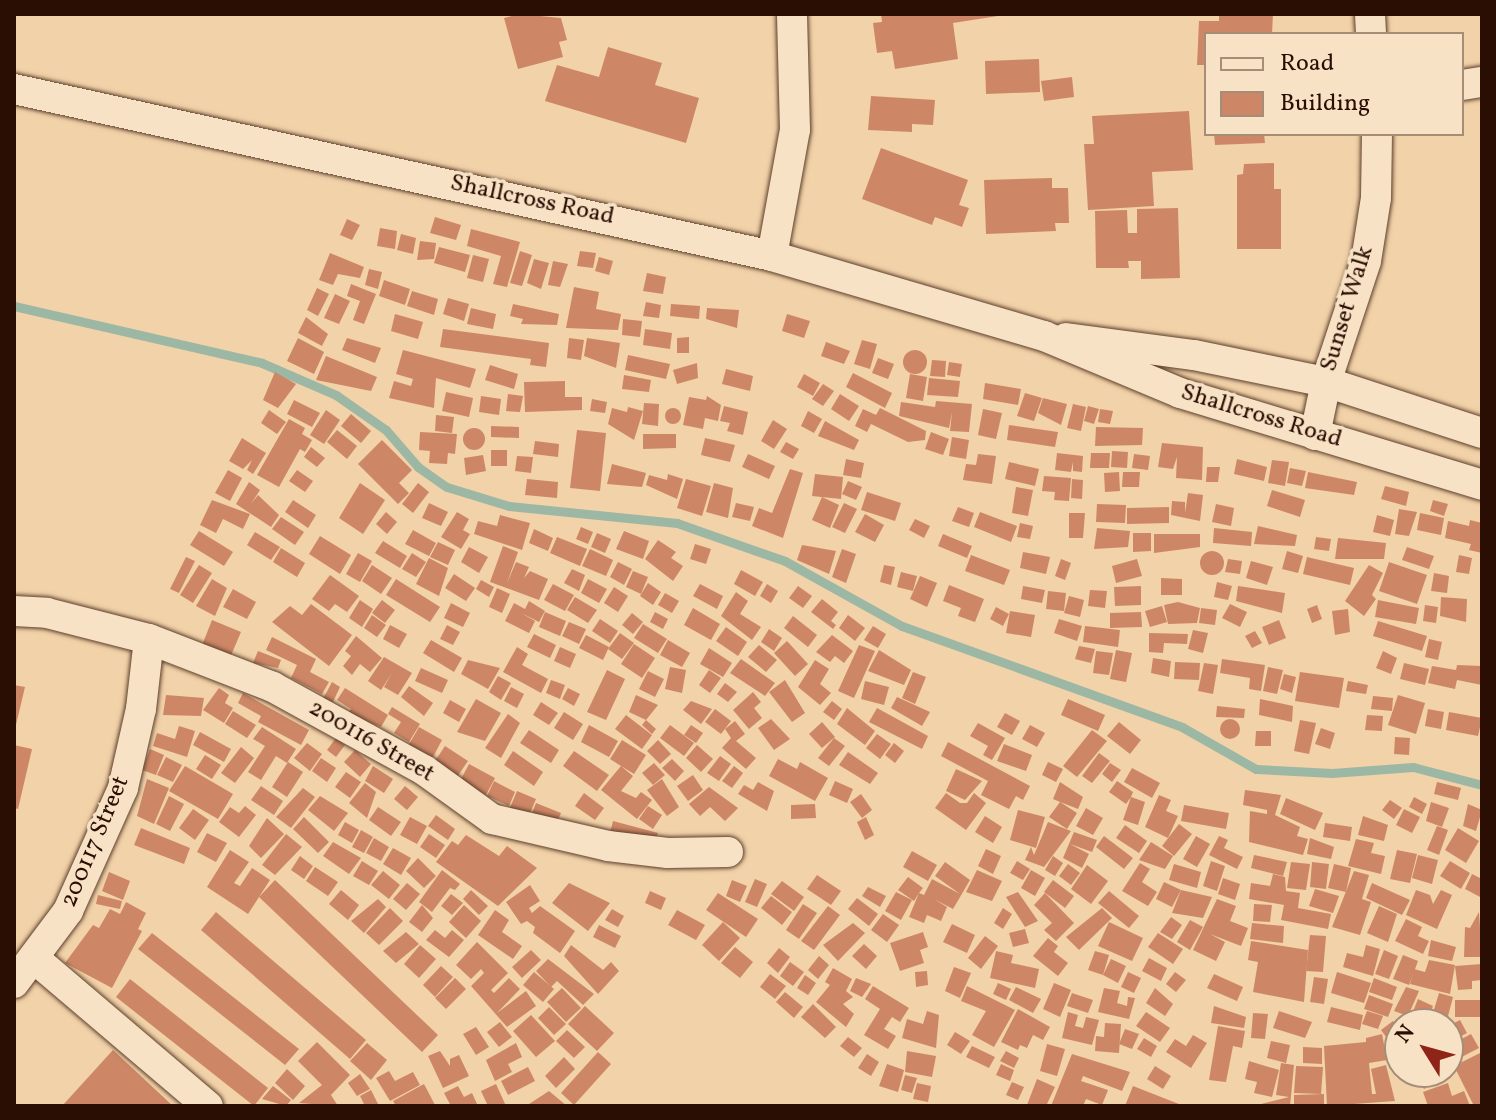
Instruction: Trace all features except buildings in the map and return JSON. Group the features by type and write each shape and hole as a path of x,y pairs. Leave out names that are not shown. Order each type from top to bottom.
{"street":[{"path":"772,256 795,130 792,14"},
{"name":"Shallcross Road","path":"14,89 772,256 1044,336 1119,371 1482,485"},
{"name":"Sunset Walk","path":"1315,435 1326,382 1366,261 1376,198 1377,136"},
{"name":"Shallcross Road","path":"1044,336 1194,355 1326,382 1482,433"},
{"name":"200116 Street","path":"14,611 47,613 149,639 273,687 343,722 492,819 608,846 668,853 728,852"},
{"name":"200117 Street","path":"14,983 35,959 68,911 123,788 141,709 149,639"},
{"path":"35,959 208,1106"}],"waterway":[{"path":"14,306 262,363 336,395 386,430 418,467 447,487 509,506 677,523 785,561 902,626 1182,727 1256,769 1332,773 1413,767 1482,785"}]}
